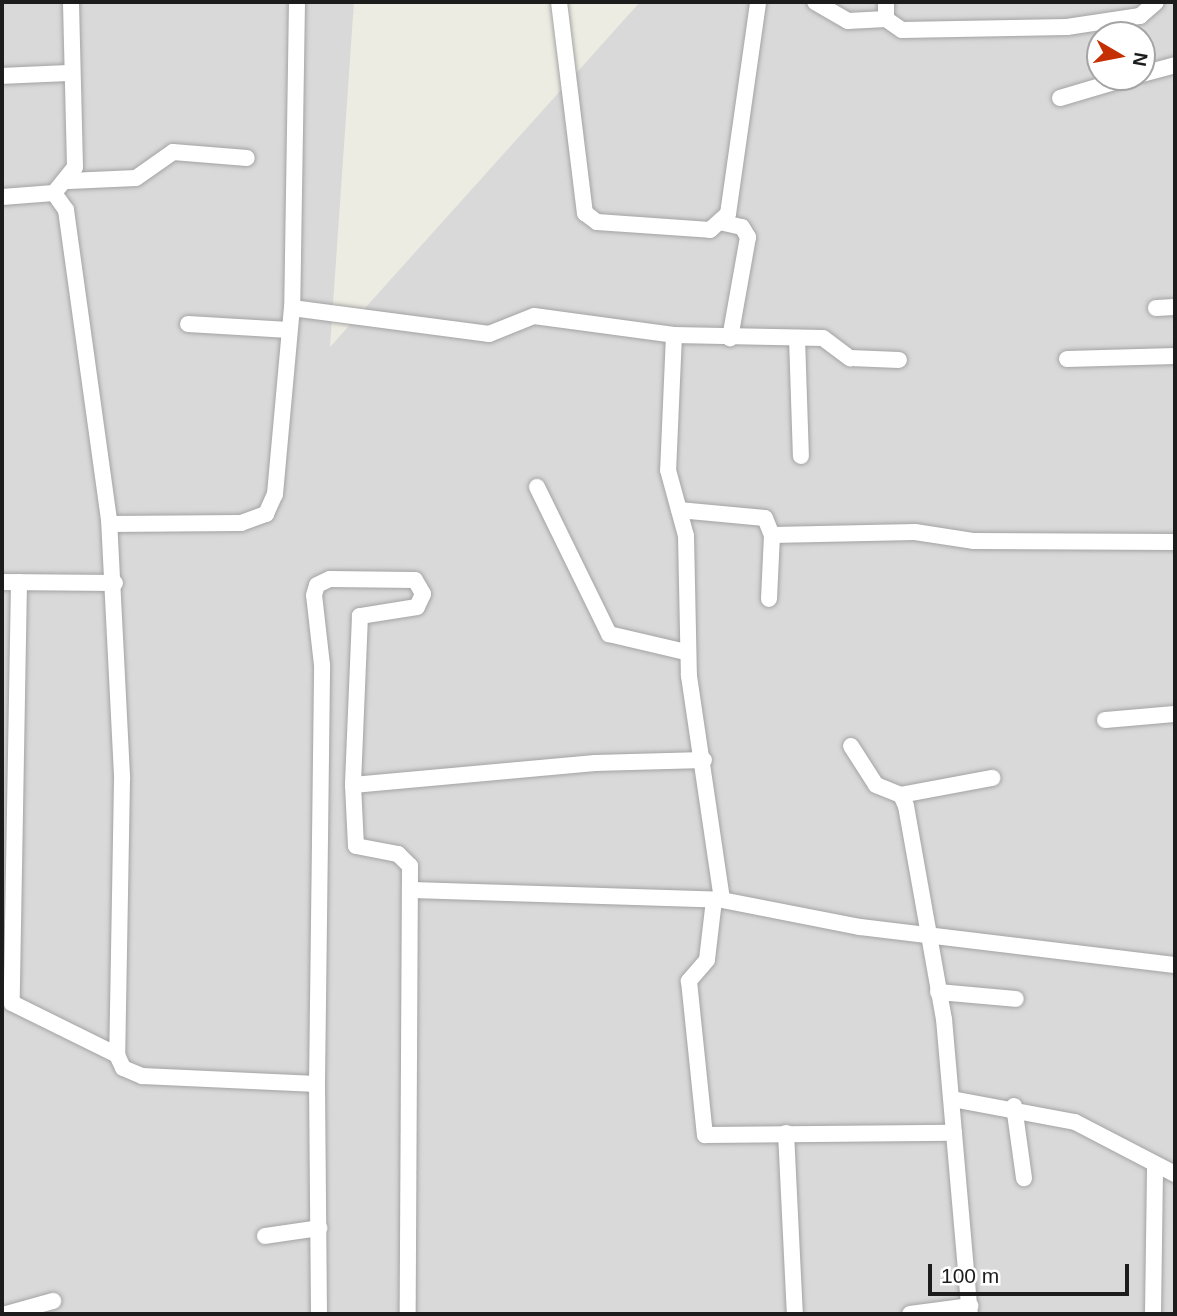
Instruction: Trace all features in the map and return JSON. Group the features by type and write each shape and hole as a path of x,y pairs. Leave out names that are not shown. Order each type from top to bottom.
{"street":[{"path":"2,197 54,193 69,181 75,167 71,2"},
{"path":"110,524 241,523 266,514 275,494 292,308 297,2"},
{"path":"559,2 585,214 597,222 710,230 723,223 742,227 748,237 730,338"},
{"path":"723,223 758,2"},
{"path":"815,2 848,21 886,19 902,30 1067,27 1140,16 1156,2"},
{"path":"886,2 886,19"},
{"path":"1156,70 1175,65"},
{"path":"2,76 72,73"},
{"path":"1060,98 1086,90"},
{"path":"69,181 136,178 173,152 247,158"},
{"path":"54,193 66,210 110,524 115,583 122,780 117,1055 123,1068 142,1076 317,1084"},
{"path":"1156,308 1175,307"},
{"path":"292,308 489,334 534,316 674,335 823,338 850,358 899,360"},
{"path":"188,324 289,330"},
{"path":"674,335 668,470 679,510 688,565 686,652 704,760 718,900 707,960 690,978 702,1129 712,1137 786,1133 954,1133"},
{"path":"797,338 802,456"},
{"path":"1067,359 1175,356"},
{"path":"537,487 609,634 686,652"},
{"path":"679,510 757,515 765,518 772,535 769,599"},
{"path":"772,535 915,533 974,541 1175,542"},
{"path":"318,1314 317,1084 322,665 314,595 317,585 330,579 415,580 423,594 417,607 360,616 353,785 356,846 406,858 412,890 408,1314"},
{"path":"2,582 115,583"},
{"path":"19,582 9,740 12,1003 117,1055"},
{"path":"1105,720 1175,714"},
{"path":"851,746 876,785 901,795 992,778"},
{"path":"353,785 595,763 704,760"},
{"path":"901,795 939,992 952,1099 970,1310 910,1314"},
{"path":"412,890 718,900 860,927 928,932 1175,965"},
{"path":"939,992 1016,999"},
{"path":"952,1099 1014,1107 1088,1127 1155,1166 1175,1174"},
{"path":"1014,1107 1024,1178"},
{"path":"786,1133 795,1314"},
{"path":"1153,1314 1155,1166"},
{"path":"265,1236 319,1228"},
{"path":"6,1314 53,1301"}],"shaded area":[{"path":"2,2 354,2 330,347 640,2 1175,2 1175,1314 2,1314"}]}
